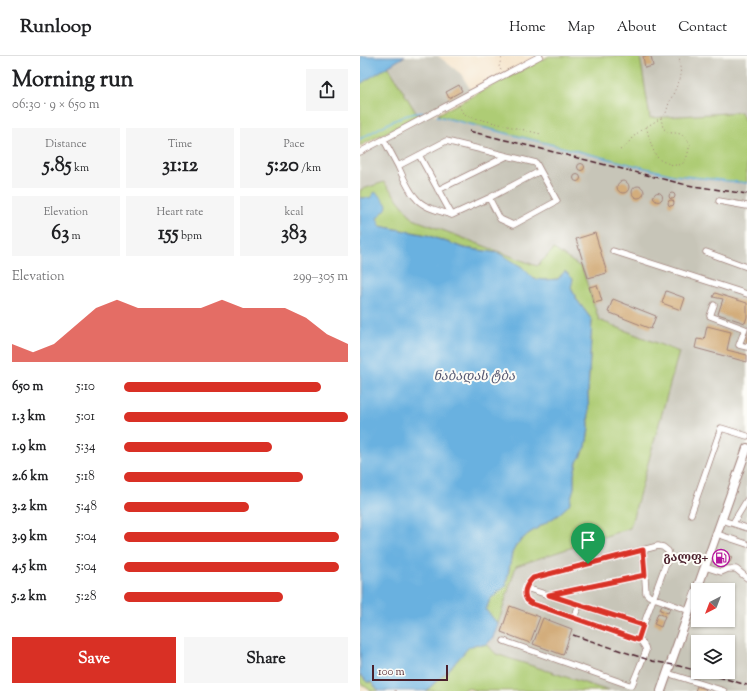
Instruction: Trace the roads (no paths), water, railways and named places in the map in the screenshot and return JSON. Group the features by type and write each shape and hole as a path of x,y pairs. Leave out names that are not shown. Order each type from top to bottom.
{"highway":[{"path":"661,691 747,448"}],"street":[{"path":"360,152 540,56"},
{"path":"384,140 414,197 422,204 452,215 490,198 540,171"},
{"path":"398,166 446,141 536,163 557,201 513,225 500,219 490,198"},
{"path":"419,155 452,215"},
{"path":"438,190 507,156"},
{"path":"719,201 747,206"},
{"path":"614,251 747,294"},
{"path":"706,252 747,267"},
{"path":"714,305 710,316 746,327 739,345 747,348"},
{"path":"691,514 720,428 747,436"},
{"path":"733,523 747,500"},
{"path":"722,520 747,528"},
{"path":"717,534 747,544"},
{"path":"504,641 632,685 646,651 641,641 638,640 574,618 533,604 527,600 526,588 527,584 533,578 658,546 663,547 668,551 669,556 638,640"},
{"path":"643,550 646,593 654,598 690,611"},
{"path":"705,567 721,572 728,569 736,569 747,578"},
{"path":"549,595 645,575"},
{"path":"526,588 643,625"},
{"path":"574,618 579,605"},
{"path":"668,674 724,691"}],"water":[{"path":"360,56 405,56 360,84"},
{"name":"ნაბადას ტბა","path":"375,192 387,205 386,209 377,218 380,226 427,235 464,248 499,253 522,267 534,279 558,279 565,271 573,279 571,288 577,300 592,320 588,392 589,428 586,447 577,462 574,474 574,488 569,505 558,515 528,534 517,544 512,553 506,586 490,599 486,610 498,624 493,638 487,644 477,644 469,647 446,673 426,691 379,691 371,682 367,682 360,675 360,198 370,198"}],"waterway":[{"path":"360,139 402,117 411,114 426,113"},
{"path":"437,116 673,175 747,183"}],"railway":[{"path":"469,131 687,185 747,194"},
{"path":"573,635 652,661 691,669"},
{"path":"726,679 747,685"}],"place":[{"name":"გალფ+","path":"721,558"}]}
